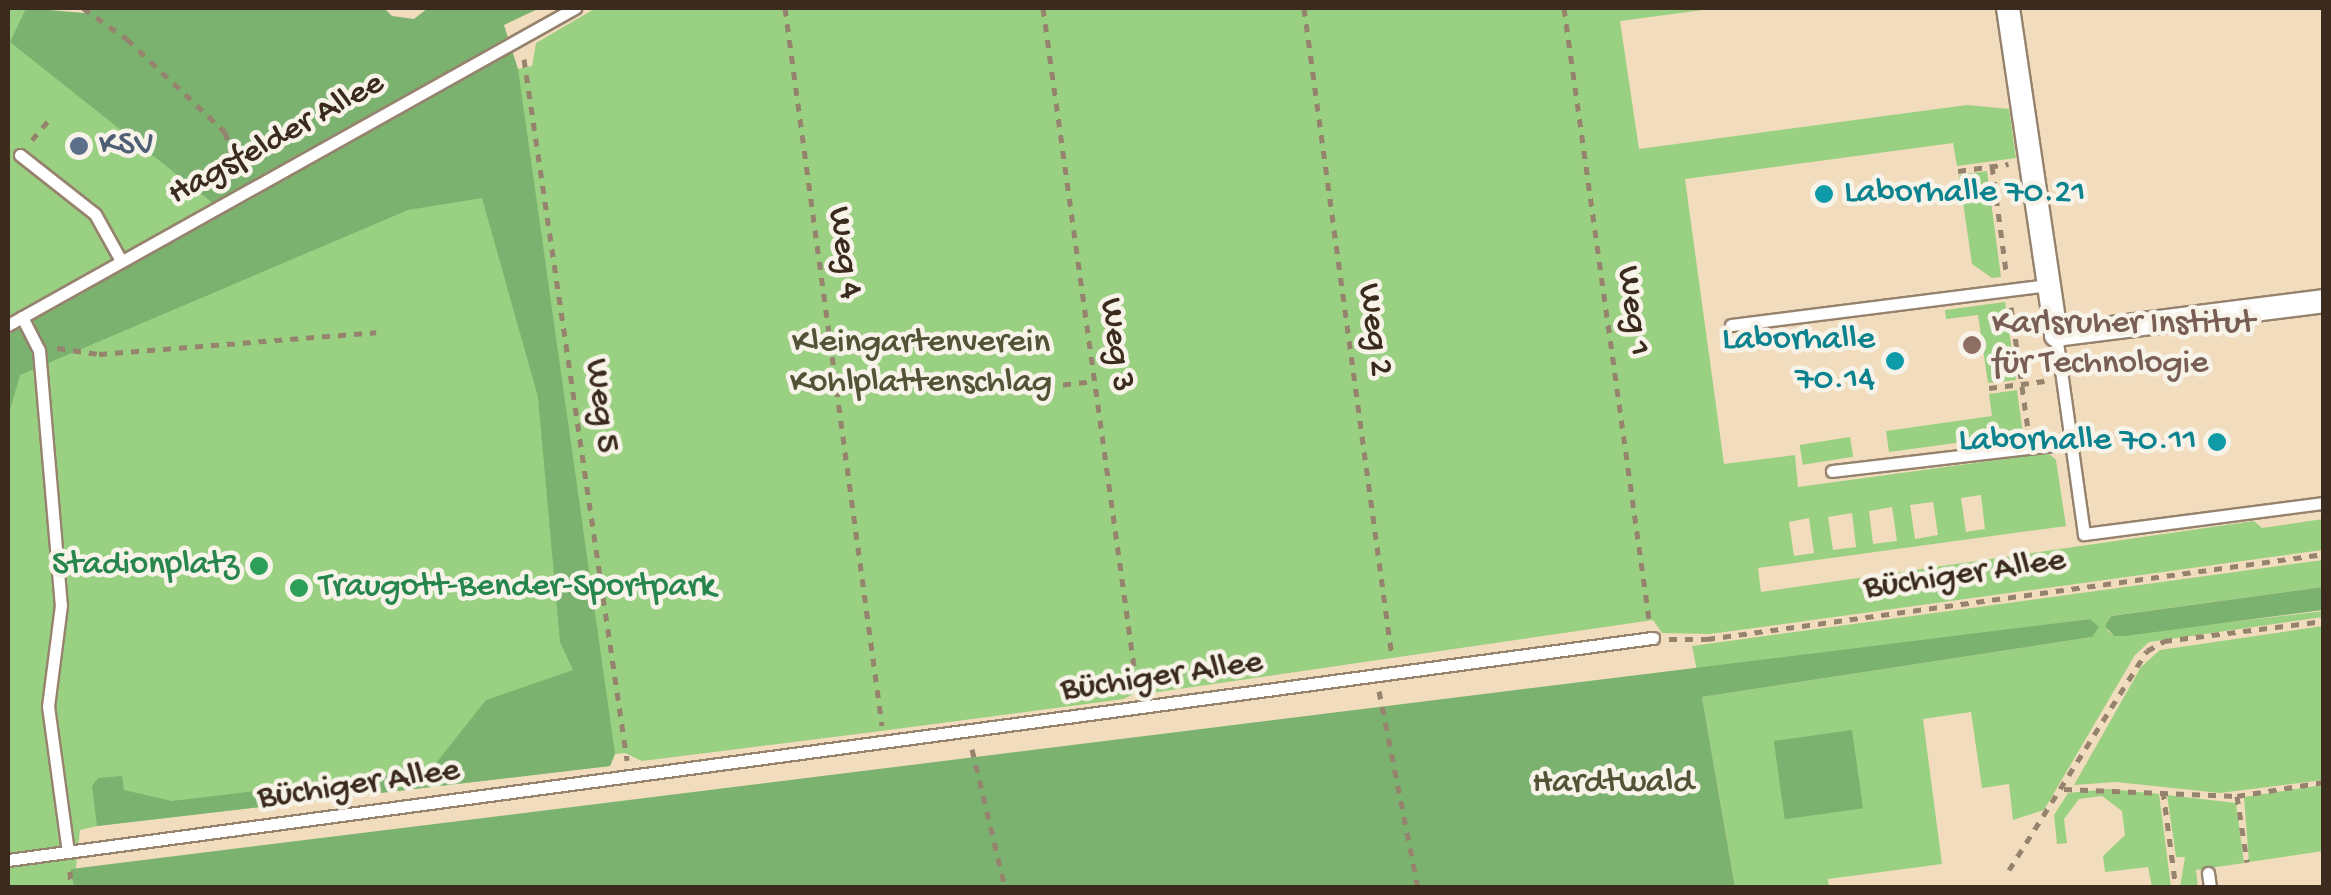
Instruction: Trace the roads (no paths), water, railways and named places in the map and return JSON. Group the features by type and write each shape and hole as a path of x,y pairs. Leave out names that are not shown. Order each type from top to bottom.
{"street":[{"path":"2008,8 2056,335 2324,301"}],"lane":[{"name":"Hagsfelder Allee","path":"8,325 243,190 575,8"},
{"path":"20,155 95,214 120,260"},
{"path":"1731,325 2048,286"},
{"path":"22,317 39,350 60,605 48,706 68,852"},
{"path":"2056,335 2084,534 2324,503"},
{"path":"1832,471 2071,442"},
{"name":"Büchiger Allee","path":"8,860 1653,638"},
{"path":"2208,872 2210,888"}],"place":[{"name":"KSV","path":"79,146"},
{"name":"Laborhalle 70.21","path":"1824,194"},
{"name":"Karlsruher Institut für Technologie","path":"1972,345"},
{"name":"Laborhalle 70.14","path":"1895,361"},
{"name":"Laborhalle 70.11","path":"2217,442"},
{"name":"Stadionplatz","path":"259,566"},
{"name":"Traugott-Bender-Sportpark","path":"299,588"}],"park label":[{"name":"Kleingartenverein Kohlplattenschlag","path":"921,364"},
{"name":"Hardtwald","path":"1613,784"}]}
